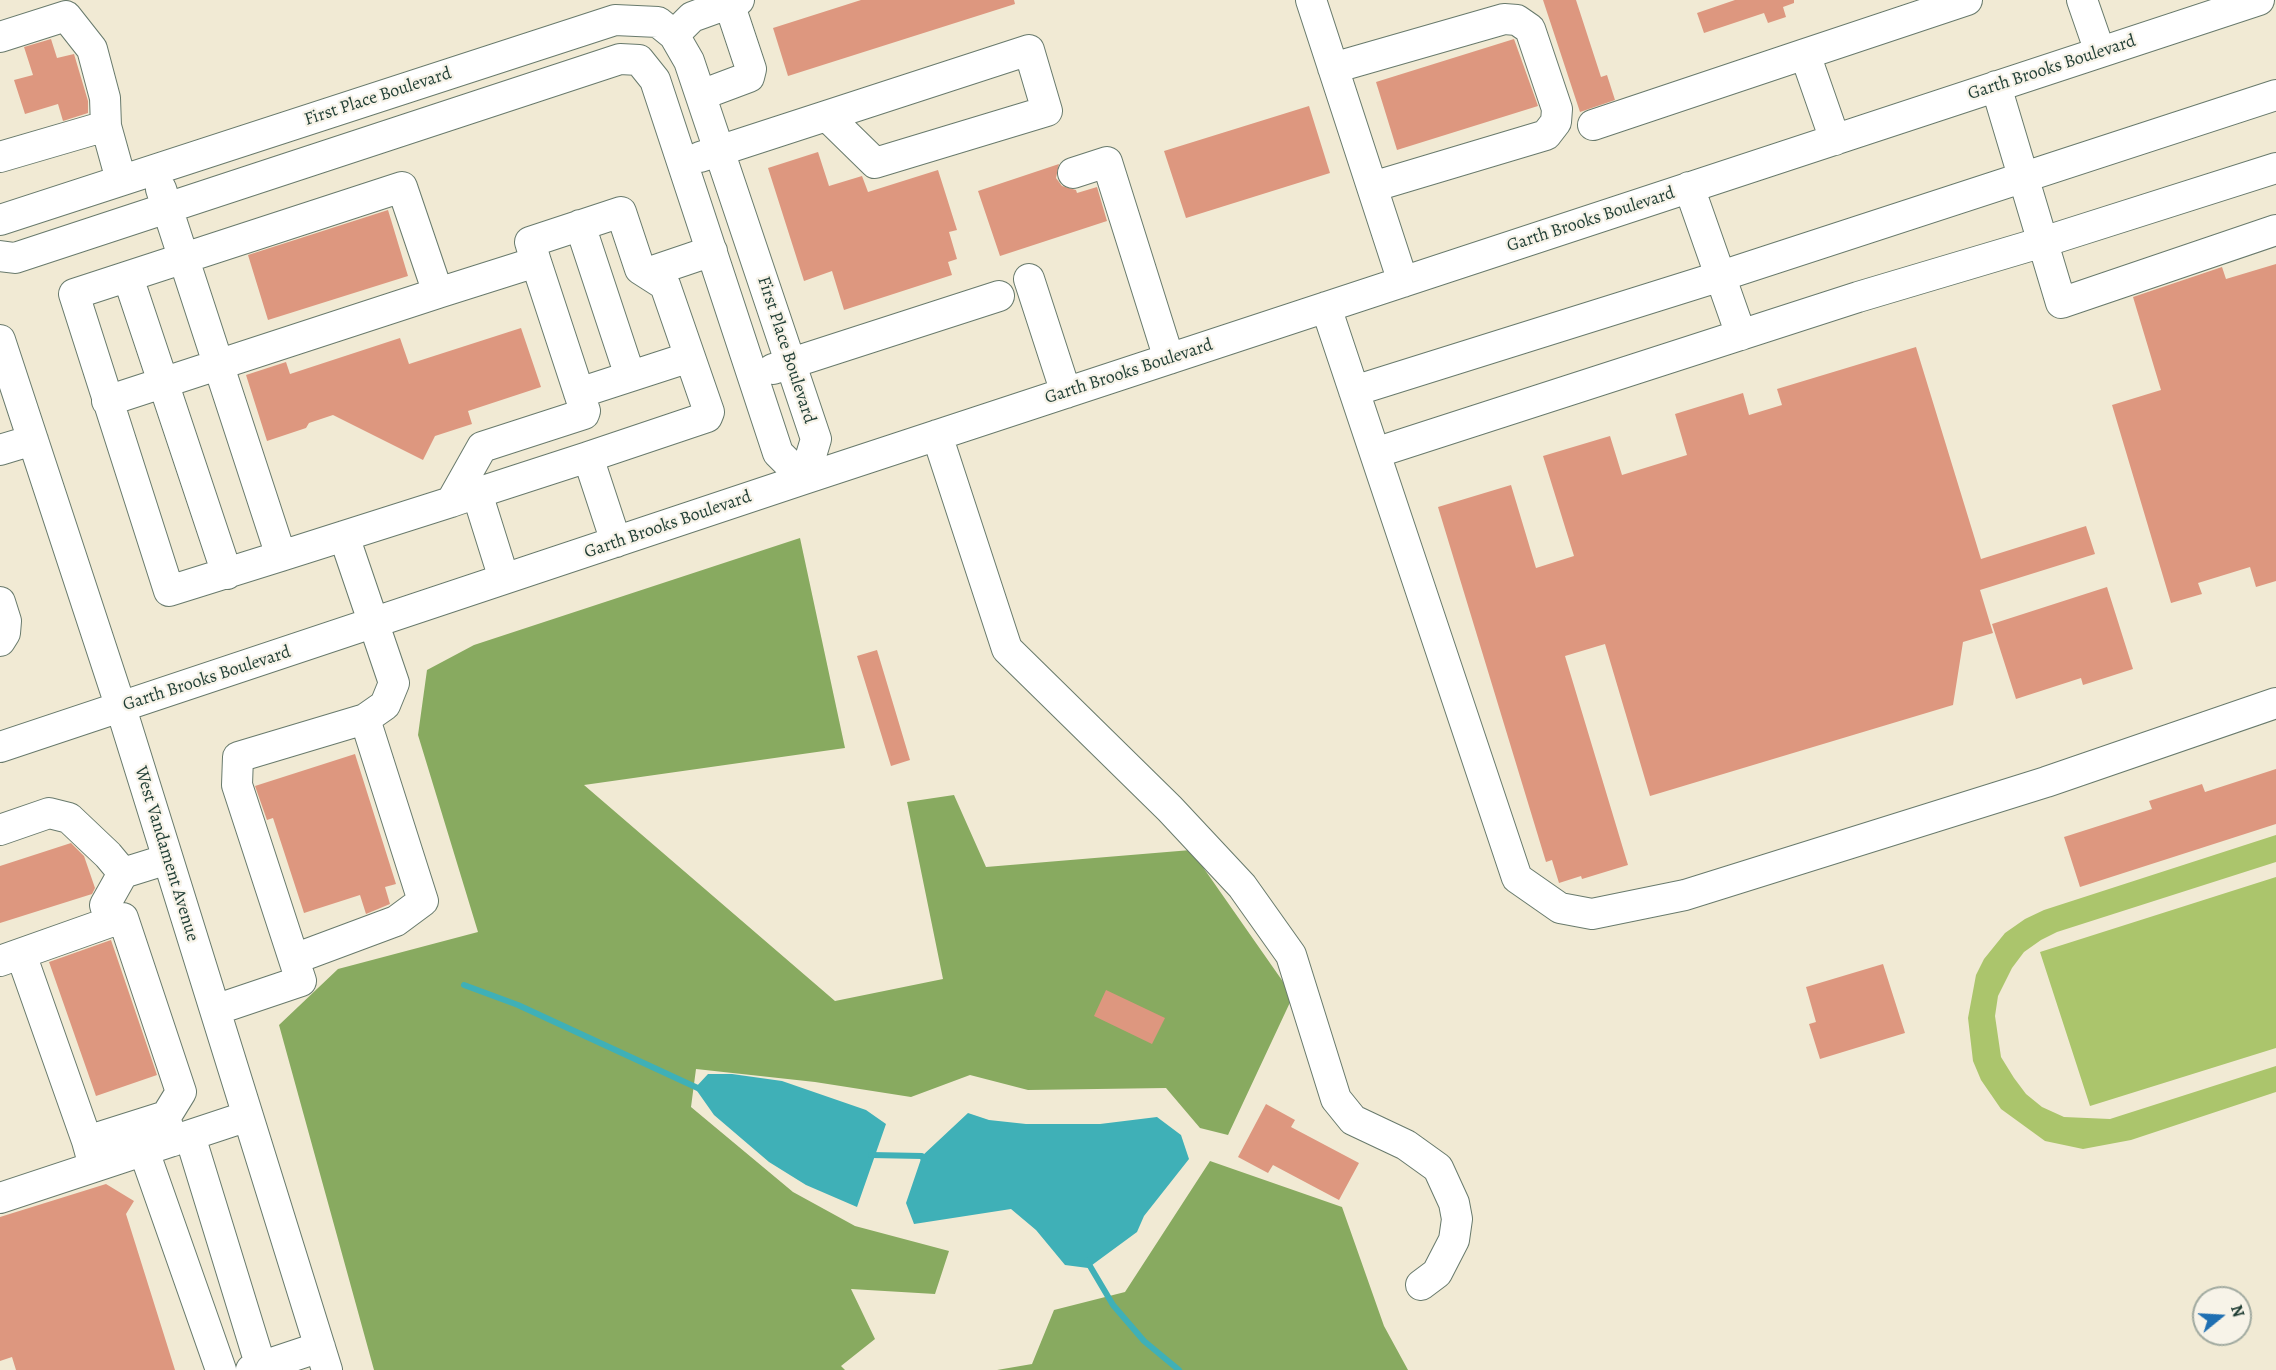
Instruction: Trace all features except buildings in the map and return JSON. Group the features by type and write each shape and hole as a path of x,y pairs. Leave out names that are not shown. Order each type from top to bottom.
{"street":[{"path":"1311,0 1403,282"},
{"path":"1593,125 1967,0"},
{"path":"2082,0 2100,52"},
{"name":"Garth Brooks Boulevard","path":"0,747 937,435 2259,0"},
{"path":"674,35 692,17 734,2 751,69 749,78 701,95"},
{"path":"0,36 66,16 92,49 105,98 106,126 121,180"},
{"path":"1333,68 1504,19 1516,20 1530,29 1554,99 1557,109 1556,122 1546,135 1372,187"},
{"name":"First Place Boulevard","path":"0,220 615,20 658,22 674,35 689,61 816,439 804,479"},
{"path":"682,163 1029,51 1047,111 875,163 828,117"},
{"path":"1805,54 1835,140"},
{"path":"0,256 15,258 620,59 639,60 655,80 778,453 804,479"},
{"path":"1996,86 2061,303 2276,230"},
{"path":"1354,391 1721,276 2276,95"},
{"path":"339,110 351,148"},
{"path":"0,157 106,126"},
{"path":"1073,173 1107,162 1169,359"},
{"path":"1375,453 1741,335 2276,168"},
{"path":"155,169 281,556"},
{"path":"438,293 403,189 399,187 76,293 73,298 169,591 344,536 464,497 588,457 709,415 665,285 640,268 621,212 530,242 584,414 482,447 464,497 504,579"},
{"path":"1689,188 1741,335"},
{"path":"580,225 630,376"},
{"path":"647,273 711,251"},
{"path":"107,401 536,262"},
{"path":"128,277 227,573"},
{"path":"1029,279 1066,393"},
{"path":"752,374 999,296"},
{"path":"1326,307 1517,878 1560,908 1592,914 1685,896 2046,782 2276,703"},
{"name":"West Vandament Avenue","path":"0,340 12,414 33,440 121,708 324,1359"},
{"path":"579,393 690,357"},
{"path":"937,435 1007,649 1170,809 1242,886 1291,955 1336,1099 1353,1120 1406,1145 1438,1168 1454,1203 1457,1219 1454,1240 1437,1273 1421,1285"},
{"path":"0,450 33,440"},
{"path":"588,457 616,542"},
{"path":"215,1010 301,981 237,785 238,757 364,719 385,705 394,682 344,536"},
{"path":"0,602 6,621 5,633 0,641"},
{"path":"294,958 396,921 423,901 364,719"},
{"path":"0,830 49,813 69,818 108,855 123,873"},
{"path":"110,922 105,905 123,873 168,859"},
{"path":"90,1154 10,957 123,918 181,1092 177,1131 256,1368 324,1359"},
{"path":"0,1198 90,1154 177,1131 248,1116"},
{"path":"90,1154 144,1151 177,1131"},
{"path":"144,1151 221,1370"}],"green space":[{"path":"800,538 845,748 584,785 835,1001 943,979 907,802 954,795 986,867 1191,850 1293,996 1228,1135 1200,1128 1166,1088 1028,1090 970,1075 911,1097 815,1082 696,1069 691,1107 793,1192 855,1226 949,1251 935,1294 851,1289 875,1339 841,1366 845,1370 374,1370 279,1025 338,969 478,932 418,735 427,670 474,645"},
{"path":"2276,835 2276,862 2057,932 2041,940 2024,952 2012,968 1998,996 1995,1016 2001,1057 2014,1078 2026,1094 2042,1107 2064,1117 2110,1119 2276,1066 2276,1092 2131,1140 2083,1149 2045,1141 2001,1109 1981,1080 1973,1061 1968,1018 1976,975 1984,959 2005,933 2025,919 2044,910"},
{"path":"2276,877 2276,1048 2090,1106 2040,952"},
{"path":"1210,1161 1342,1207 1384,1326 1408,1370 997,1370 1032,1364 1054,1310 1125,1292"}],"water":[{"path":"708,1074 732,1074 782,1081 866,1110 886,1124 857,1207 806,1185 769,1162 714,1115 695,1088"},
{"path":"968,1113 989,1120 1026,1124 1100,1124 1157,1117 1181,1135 1189,1159 1144,1216 1137,1232 1088,1268 1065,1265 1036,1230 1011,1209 914,1224 906,1203 922,1156"}],"waterway":[{"path":"464,985 518,1005 702,1090"},
{"path":"871,1155 922,1156 925,1162"},
{"path":"1087,1261 1113,1305 1144,1341 1179,1370"}]}
